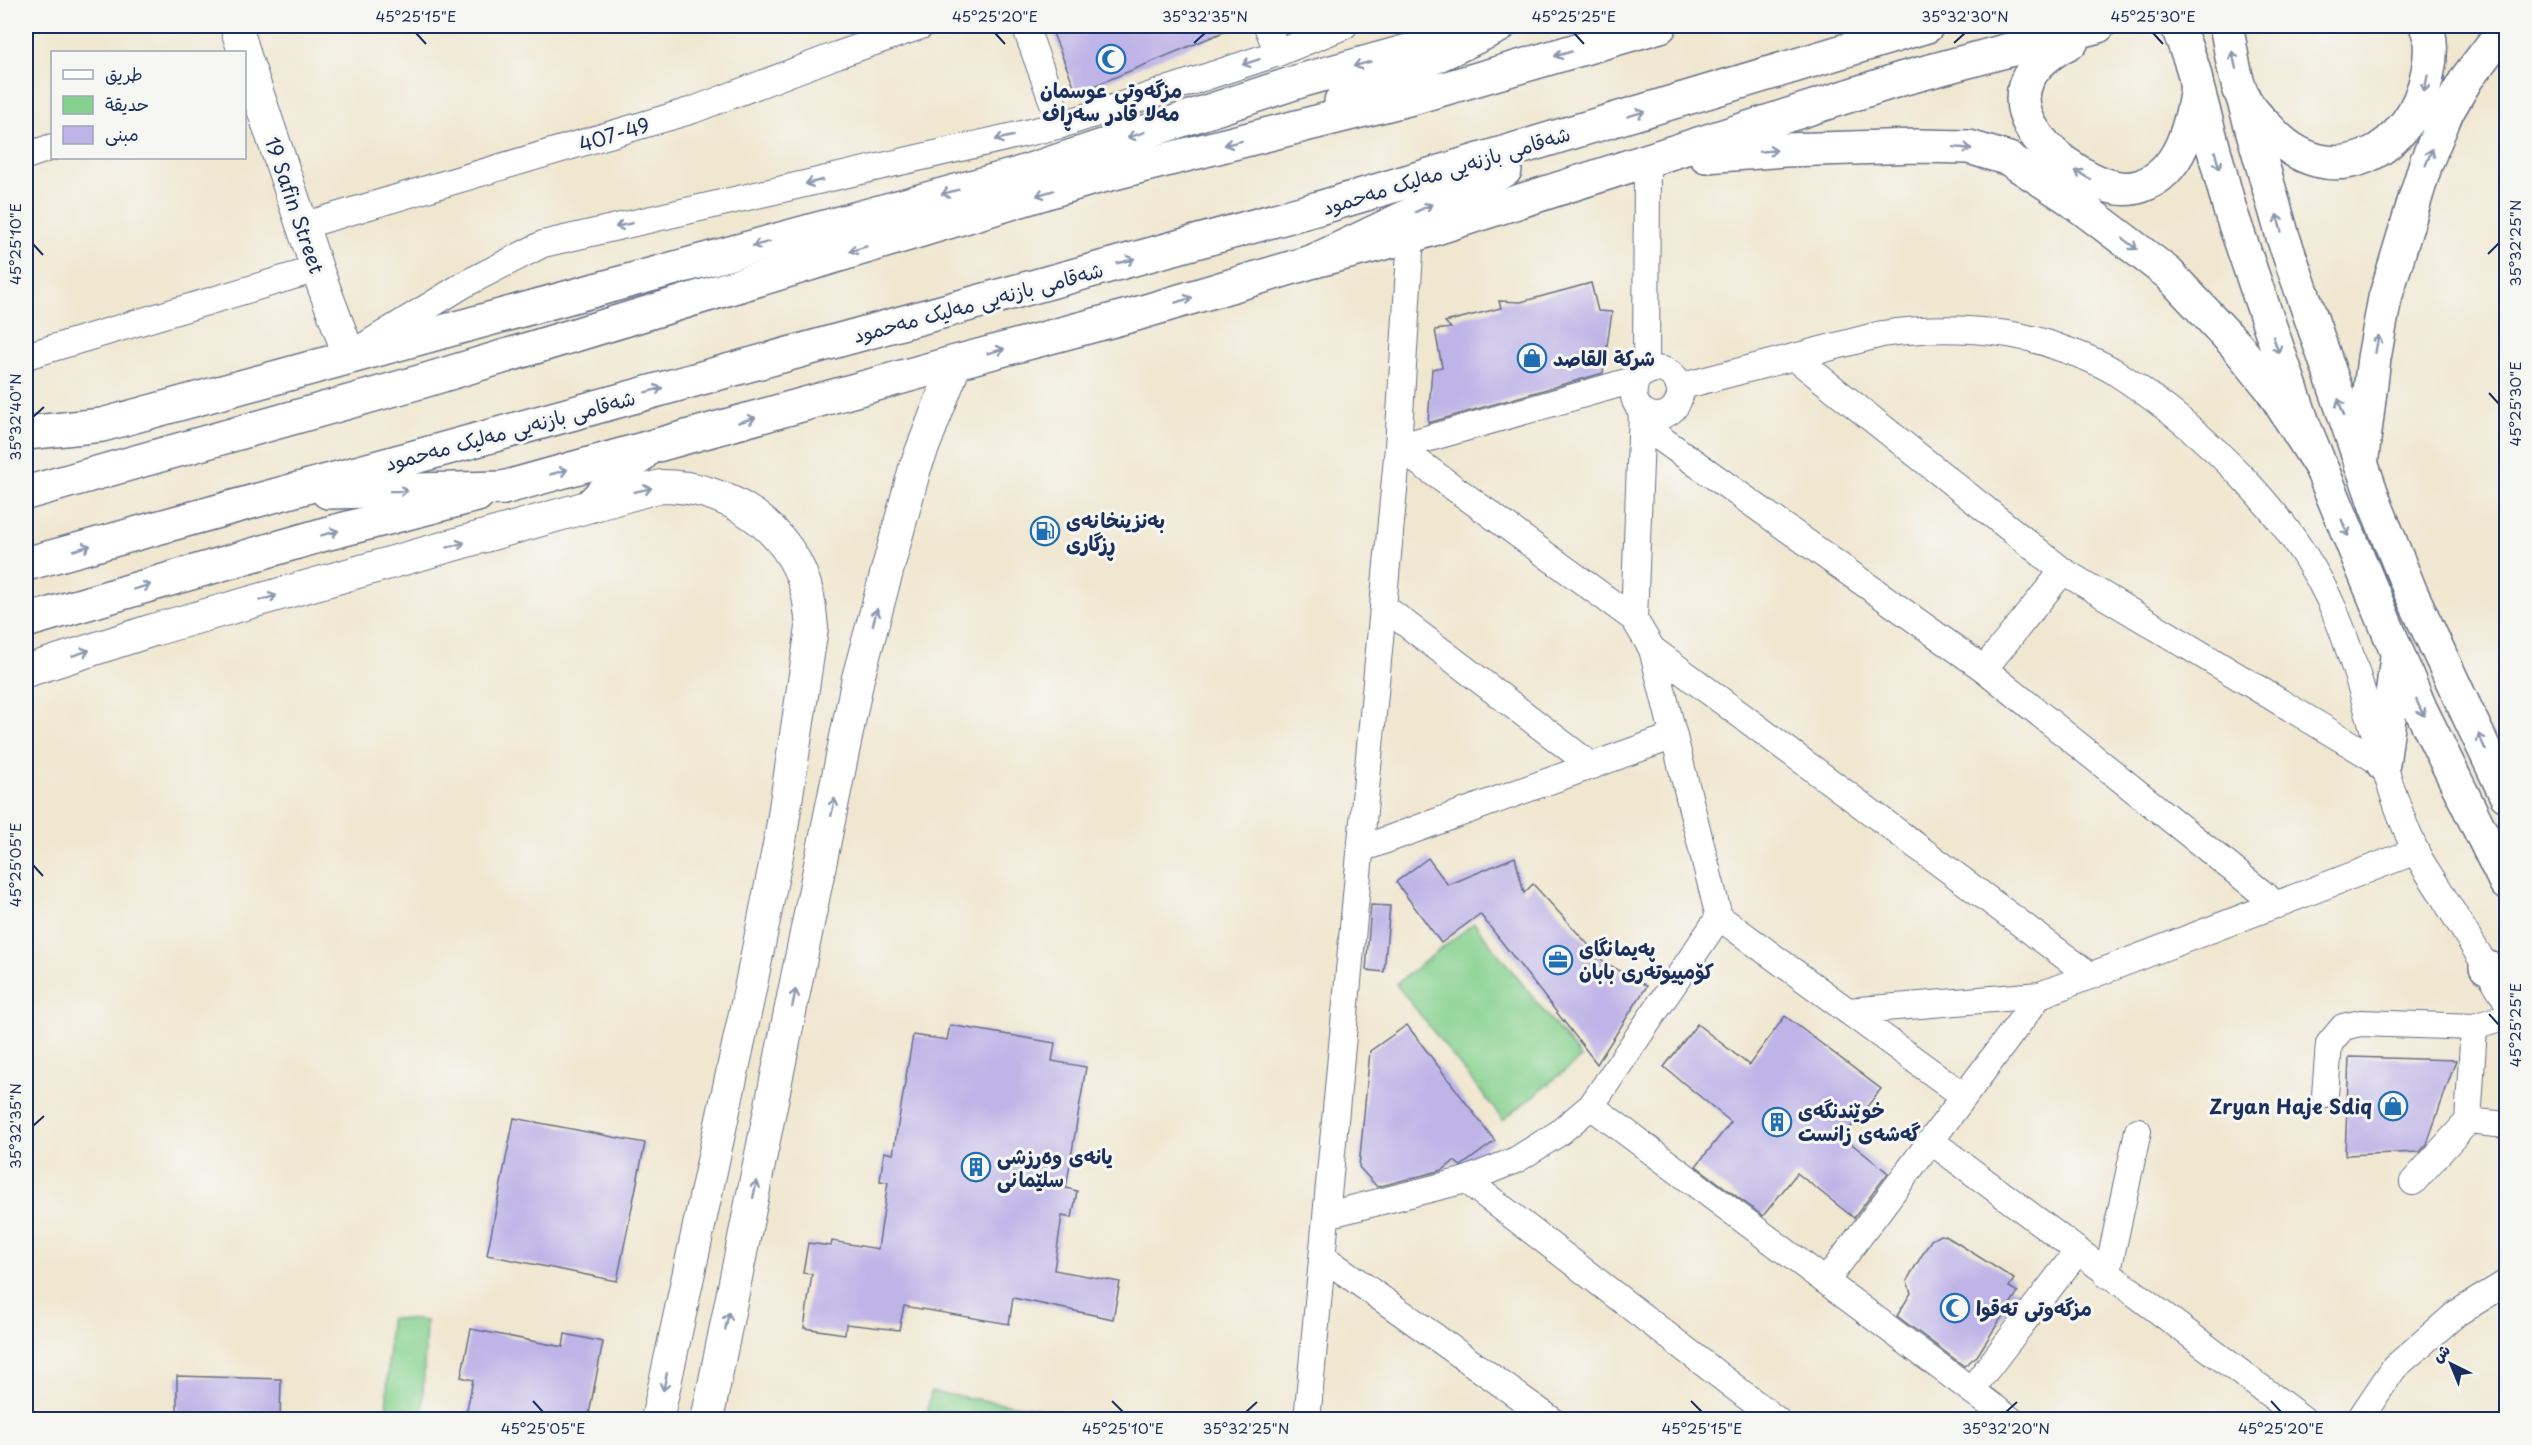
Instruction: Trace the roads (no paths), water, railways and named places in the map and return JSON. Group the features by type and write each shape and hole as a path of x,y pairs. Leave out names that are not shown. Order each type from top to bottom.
{"main road":[{"path":"1273,133 1501,26"},
{"path":"26,433 102,425 1015,175 1303,80 1501,26"},
{"path":"26,493 435,378 1090,179 1412,98 1660,26"},
{"name":"شەقامی بازنەیی مەلیک مەحمود","path":"26,564 1319,208 1927,26"},
{"path":"26,621 325,534 503,488 1136,314 1314,261 1411,236 1901,79 2098,26"},
{"path":"2105,26 2051,51 2038,63 2025,85 2023,97 2029,126 2038,140 2072,168 2092,180 2125,189 2141,186 2157,178 2169,168 2185,139 2196,83"},
{"path":"2226,26 2242,94 2283,237 2361,465 2411,593 2506,795"},
{"path":"2242,94 2274,135 2295,152 2320,162 2348,162 2377,152 2399,136 2416,112 2425,89 2430,59 2426,26"},
{"path":"2361,465 2374,358 2385,298 2426,163 2447,112 2467,78 2506,27"},
{"path":"2179,29 2230,210 2319,464 2420,708 2506,883"},
{"path":"1314,261 1597,126"},
{"path":"1647,161 1785,150 1917,146 1969,147 2009,159 2069,198 2168,273 2235,344 2270,387 2319,464"},
{"path":"591,505 649,447"},
{"path":"278,493 503,488"},
{"path":"2383,764 2398,656"}],"street":[{"name":"19 Safin Street","path":"236,26 243,51"},
{"name":"407-49","path":"302,226 693,110 837,55 921,26"},
{"path":"1025,26 1061,125"},
{"path":"1267,26 1278,53"},
{"path":"349,356 465,284 543,244 1061,125 1278,53 1344,26"},
{"name":"19 Safin Street","path":"246,65 250,88 349,356"},
{"path":"26,156 51,147"},
{"path":"1634,619 1642,418 1633,394 1642,376 1647,161"},
{"path":"1315,1415 1323,1257 1398,447 1411,236"},
{"path":"26,356 317,269"},
{"path":"1679,387 1882,334 1951,330 2008,334 2058,346 2113,371 2163,408 2230,465 2268,508 2312,565 2339,622 2383,764 2416,851 2496,971 2506,1000"},
{"path":"1794,357 2063,571 2383,764"},
{"path":"707,1419 858,678 915,468 956,362"},
{"path":"1398,447 1642,376 1657,369 1665,370 1677,380 1678,402 1668,413 1642,418"},
{"path":"1642,418 1984,669 2277,905"},
{"path":"1398,447 1634,619 1652,649 1719,917 1964,1096"},
{"path":"26,671 153,630 650,489 679,486 721,496 744,508 778,534 789,550 808,595 812,628 781,835 747,1004 657,1419"},
{"path":"1984,669 2063,571"},
{"path":"1384,607 1592,766"},
{"path":"1652,649 2091,976"},
{"path":"1361,849 1674,736"},
{"path":"1848,1011 2040,995 2416,851"},
{"path":"1327,1215 1466,1180 1516,1160 1539,1147 1591,1106 1719,917"},
{"path":"1826,1281 2040,995"},
{"path":"2325,1095 2329,1044 2343,1027 2361,1023 2474,1027 2506,1017"},
{"path":"2413,1182 2468,1121 2474,1027"},
{"path":"1591,1106 2011,1419"},
{"path":"2468,1121 2506,1125"},
{"path":"2108,1275 2138,1131"},
{"path":"1931,1141 2304,1419"},
{"path":"1466,1180 1777,1419"},
{"path":"1971,1390 2077,1252"},
{"path":"1323,1257 1552,1419"},
{"path":"2359,1419 2394,1368 2457,1313 2506,1283"},
{"path":"674,1342 721,1353"}],"place":[{"name":"مزگەوتی عوسمان مەلا قادر سەڕاف","path":"1111,59"},
{"name":"شركة القاصد","path":"1532,358"},
{"name":"بەنزینخانەی ڕزگاری","path":"1045,531"},
{"name":"پەیمانگای کۆمپیوتەری بابان","path":"1558,960"},
{"name":"Zryan Haje Sdiq","path":"2393,1106"},
{"name":"خوێندنگەی گەشەی زانست","path":"1777,1122"},
{"name":"یانەی وەرزشی سلێمانی","path":"976,1167"},
{"name":"مزگەوتی تەقوا","path":"1955,1308"}]}
